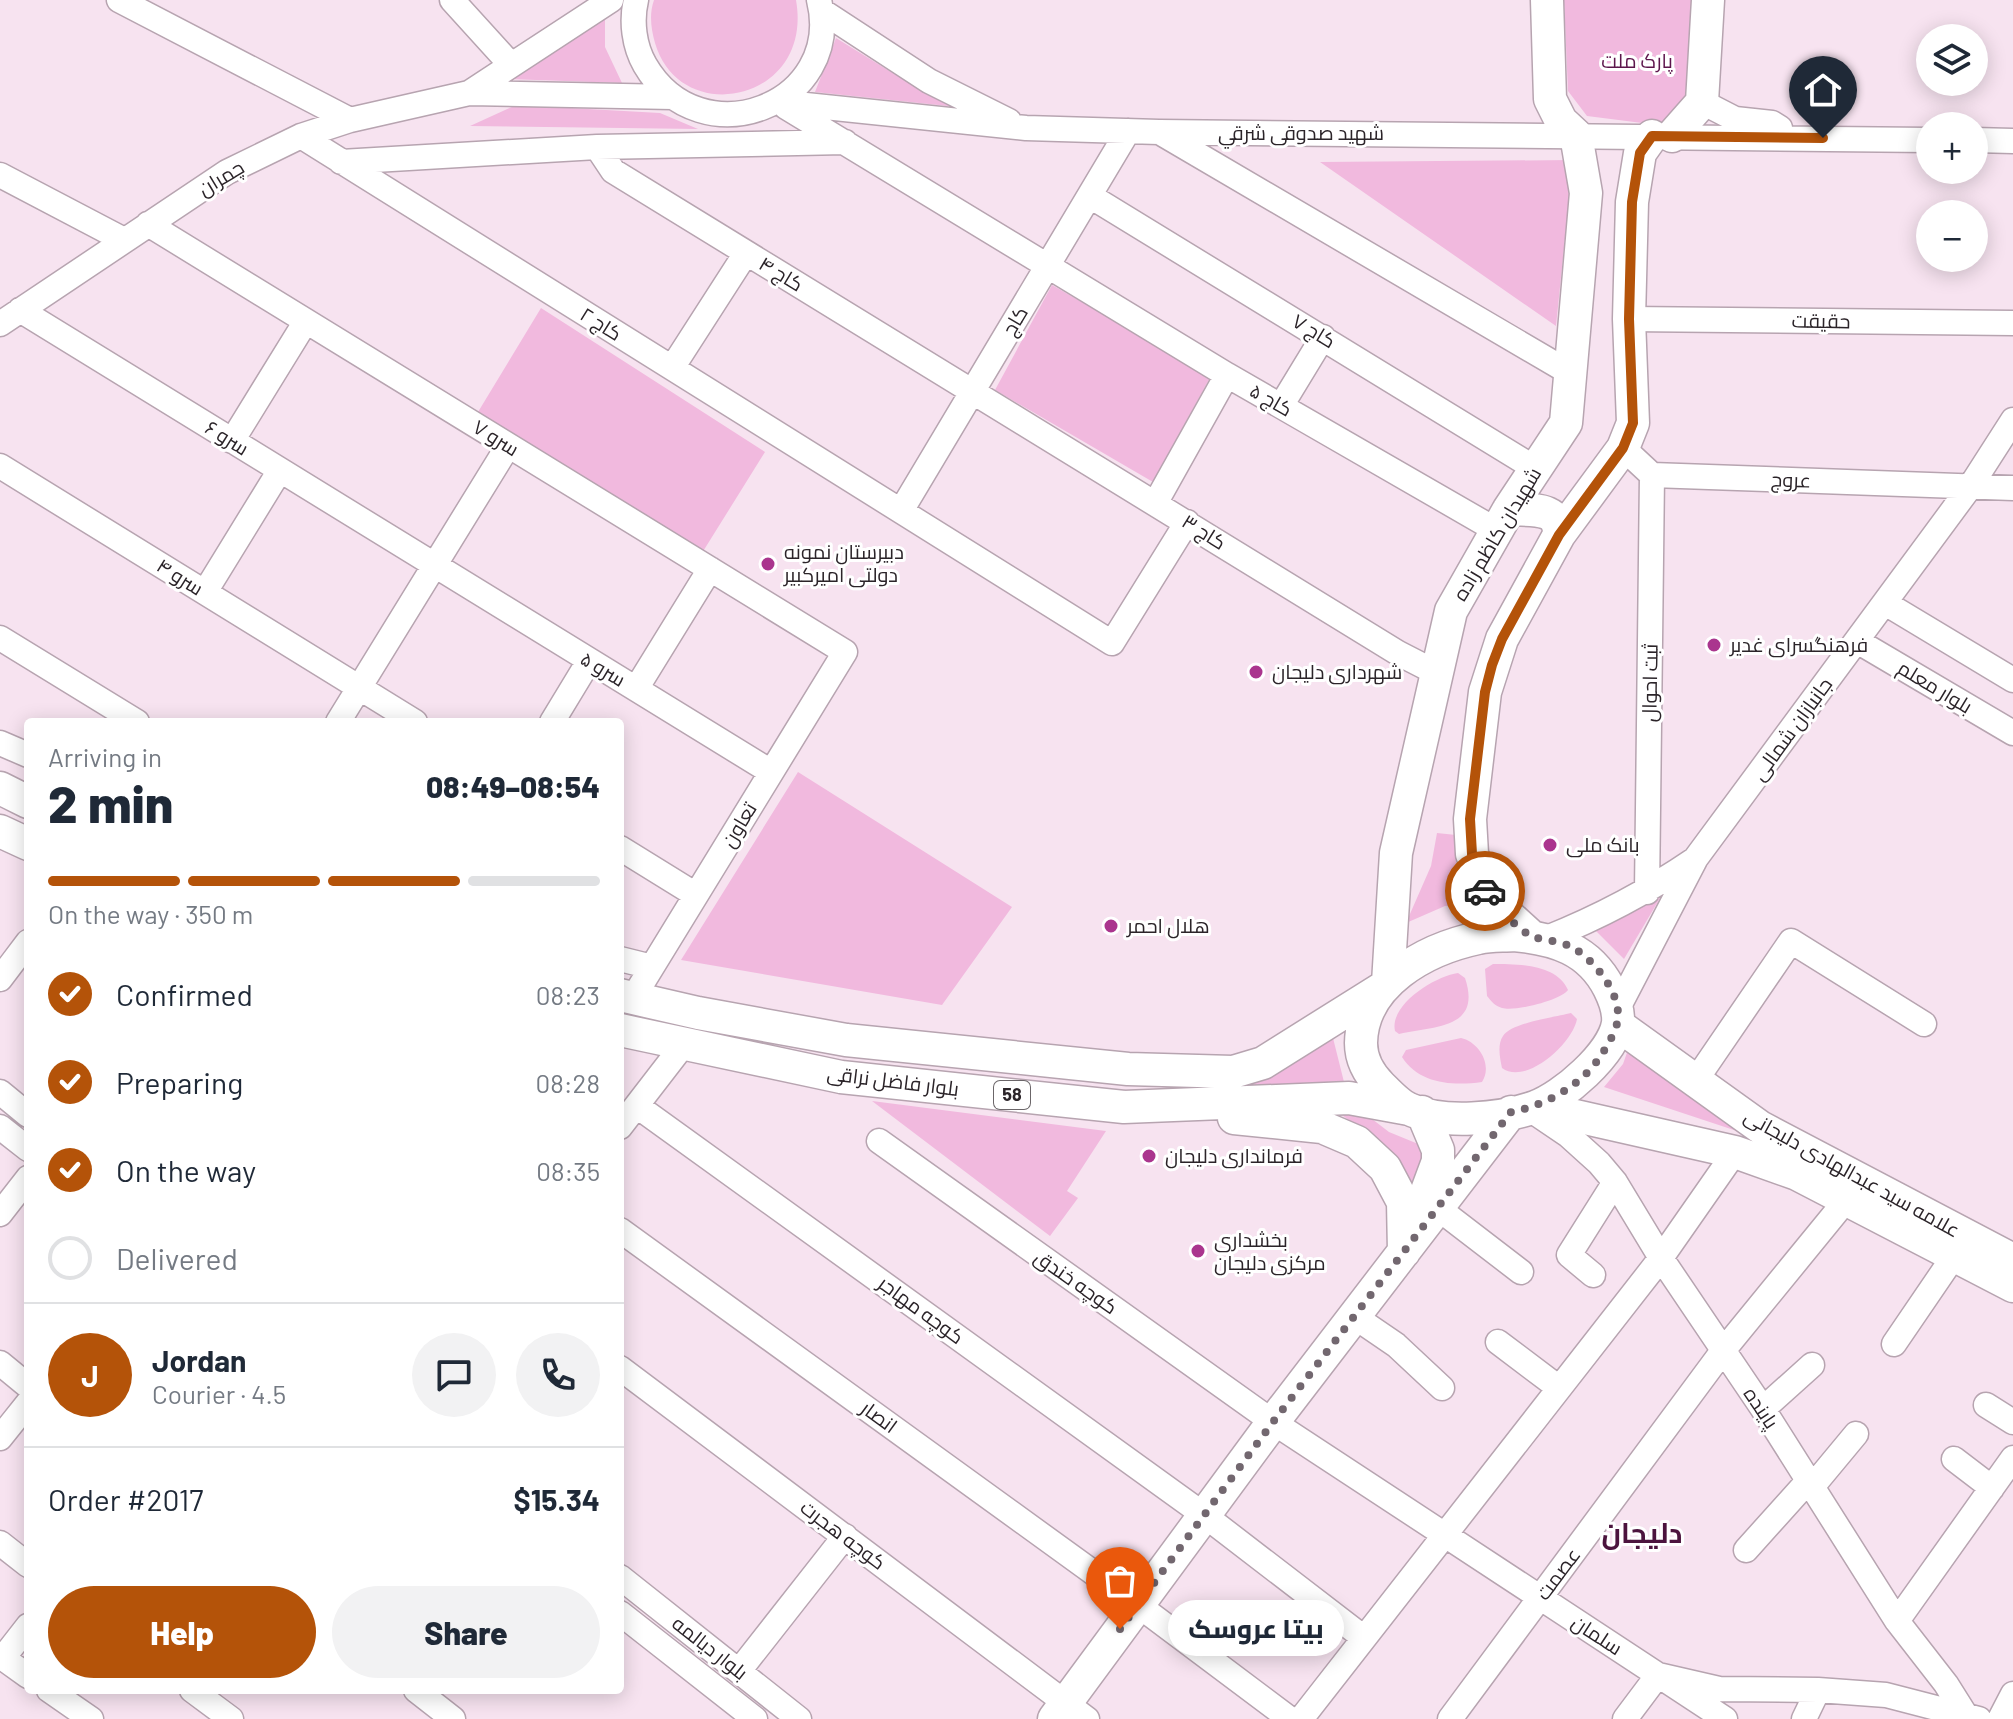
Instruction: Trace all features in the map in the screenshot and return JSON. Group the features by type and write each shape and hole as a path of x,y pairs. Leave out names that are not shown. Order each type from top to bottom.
{"main road":[{"path":"1547,0 1550,99 1561,121 1576,135"},
{"path":"1539,938 1489,898 1472,854 1470,819 1485,692 1502,639 1559,535 1623,448 1633,423 1629,319 1632,202 1640,153 1702,102 1708,0"},
{"name":"شهیدان کاظم زاده","path":"1385,986 1396,853 1451,611 1503,520 1566,423 1586,193 1576,135"},
{"path":"1503,520 1546,511 1557,521 1559,535"},
{"path":"0,788 24,800"},
{"path":"0,831 24,842"},
{"path":"1480,937 1539,938 1575,949 1602,973 1614,996 1617,1017 1601,1056 1578,1082 1525,1109 1474,1119 1440,1117 1415,1111 1387,1092 1370,1074 1361,1045 1367,1012 1385,986 1411,965 1446,947 1480,937"},
{"name":"بلوار فاضل نراقی","path":"627,996 698,1013 846,1040 1128,1069 1233,1072 1263,1063 1385,986"},
{"name":"علامه سید عبدالهادی دلیجانی","path":"1617,1017 1760,1127 2013,1260"},
{"name":"بلوار فاضل نراقی","path":"624,1031 841,1077 1124,1107 1349,1098 1415,1111"},
{"path":"1124,1107 1322,1127 1357,1142 1385,1168 1403,1202 1404,1252"},
{"path":"1069,1714 1138,1605 1273,1422 1404,1252 1525,1109"},
{"name":"علامه سید عبدالهادی دلیجانی","path":"1525,1109 1735,1152 1797,1174 2013,1286"},
{"path":"1404,1252 1438,1161 1438,1150 1415,1111"}],"street":[{"path":"119,0 350,120"},
{"path":"452,0 511,65"},
{"path":"469,93 611,0"},
{"path":"636,0 634,31 640,56 653,79 673,97 697,110 724,115 752,112 777,102 798,85 813,63 821,37 820,5"},
{"name":"شهید صدوقی شرقي","path":"820,5 929,81 1026,128"},
{"path":"469,93 673,97"},
{"name":"چمران","path":"10,317 227,172 301,136 350,120 469,93"},
{"name":"شهید صدوقی شرقي","path":"777,102 1026,128 1916,140"},
{"name":"کاج ۵","path":"777,102 1227,375 1503,520"},
{"path":"1702,102 1735,119 1772,123 1796,138"},
{"name":"کاج","path":"901,511 1128,131"},
{"path":"1159,132 1572,374"},
{"name":"کاج ۲","path":"301,136 1112,643 1187,522"},
{"path":"1988,140 2013,141"},
{"path":"341,162 597,147 845,142"},
{"name":"کاج ۴","path":"597,147 613,171 973,391"},
{"path":"0,175 124,240"},
{"name":"کاج ۷","path":"1090,196 1536,469"},
{"name":"سرو ۷","path":"148,224 845,652"},
{"path":"672,368 746,253"},
{"name":"سرو ۶","path":"10,317 232,441 434,565"},
{"name":"حقیقت","path":"1629,319 2013,323"},
{"path":"232,441 306,321"},
{"path":"1281,406 1323,337"},
{"path":"1156,502 1227,375"},
{"name":"کاج ۳","path":"973,391 1398,653 1435,672"},
{"name":"جانبازان شمالی","path":"1617,1017 1696,858 1970,487 2013,420"},
{"path":"340,718 508,446"},
{"path":"1623,448 1652,475"},
{"name":"سرو ۴","path":"0,466 408,718"},
{"path":"205,592 280,470"},
{"name":"عروج","path":"1652,475 2013,488"},
{"name":"ثبت احوال","path":"1647,892 1652,475"},
{"name":"سرو ۵","path":"434,565 771,772"},
{"path":"636,689 710,569"},
{"path":"1885,603 2013,680"},
{"path":"0,638 130,718"},
{"name":"بلوار معلم","path":"1857,641 2013,733"},
{"name":"تعاون","path":"627,996 652,967 845,652"},
{"path":"1980,660 2013,660"},
{"path":"554,718 589,661"},
{"path":"0,743 24,753"},
{"path":"624,850 696,895"},
{"path":"1539,938 1596,919 1647,892 1696,858"},
{"path":"1696,1080 1791,941 1924,1024"},
{"path":"0,979 24,947"},
{"path":"624,960 652,967"},
{"path":"624,1122 684,1044"},
{"path":"0,1092 24,1112"},
{"name":"کوچه مهاجر","path":"637,1106 1204,1515 1364,1638"},
{"name":"پاینده","path":"1525,1109 1568,1135 1615,1182 1897,1621 1971,1718"},
{"path":"0,1127 24,1146"},
{"name":"کوچه خندق","path":"879,1141 1273,1422"},
{"path":"1301,1719 1661,1258 1735,1152"},
{"path":"1593,1275 1569,1255 1615,1182"},
{"path":"0,1214 24,1183"},
{"name":"عصمت","path":"1450,1719 1722,1352 1847,1199"},
{"path":"1439,1209 1521,1272"},
{"name":"انصار","path":"624,1233 1138,1605 1290,1719"},
{"path":"1894,1344 1954,1256"},
{"path":"1355,1317 1396,1345 1442,1388"},
{"path":"1498,1342 1559,1388"},
{"path":"0,1363 24,1383"},
{"path":"1763,1409 1812,1365"},
{"name":"کوچه هجرت","path":"624,1371 845,1536 1069,1714"},
{"path":"1986,1405 2013,1422"},
{"path":"0,1438 24,1408"},
{"name":"سلمان","path":"1273,1422 1658,1675 1719,1689 1818,1690 1886,1695 1971,1718"},
{"path":"1746,1550 1856,1434"},
{"path":"1897,1621 2013,1458"},
{"path":"1954,1459 1992,1488"},
{"path":"739,1671 845,1536"},
{"path":"0,1543 24,1562"},
{"name":"بلوار دیالمه","path":"624,1580 799,1719"},
{"name":"بلوار دیالمه","path":"624,1616 755,1719"},
{"path":"24,1631 2,1657 24,1673"},
{"path":"1625,1719 1658,1675 1725,1719"},
{"path":"1804,1719 1818,1690"},
{"path":"53,1694 75,1715"},
{"path":"197,1694 231,1719"},
{"path":"421,1694 453,1719"},
{"path":"2000,1719 2013,1694"}],"green space":[{"path":"654,0 796,0 796,35 785,62 766,81 742,92 715,94 690,87 669,70 652,32"},
{"name":"پارک ملت","path":"1564,0 1705,0 1701,95 1666,126 1587,116 1568,91"},
{"path":"605,19 605,47 622,83 508,79"},
{"path":"836,38 925,93 957,107 815,92"},
{"path":"516,105 660,113 698,129 470,126"},
{"path":"1573,160 1556,326 1320,162"},
{"path":"1052,285 1211,376 1153,482 995,390"},
{"path":"541,308 765,452 702,553 478,412"},
{"path":"798,772 1012,907 942,1005 681,960"},
{"path":"1437,833 1456,835 1456,867 1466,904 1445,906 1406,923 1431,866"},
{"path":"1669,883 1624,959 1594,929"},
{"path":"1493,964 1524,965 1546,970 1563,981 1568,990 1557,998 1537,1004 1502,1008 1487,996 1485,969"},
{"path":"1458,973 1465,978 1469,995 1467,1007 1461,1016 1440,1026 1399,1034 1395,1031 1395,1021 1406,1002 1426,986"},
{"path":"1571,1013 1577,1019 1574,1029 1547,1059 1523,1071 1512,1072 1502,1068 1500,1043 1508,1031"},
{"path":"1331,1030 1345,1086 1234,1090 1160,1087 1160,1080"},
{"path":"1461,1038 1473,1044 1482,1055 1486,1069 1482,1082 1460,1084 1427,1078 1402,1057 1406,1050"},
{"path":"1630,1044 1755,1137 1604,1087 1623,1064"},
{"path":"872,1101 1106,1131 1067,1191 1078,1198 1050,1236"},
{"path":"1359,1109 1389,1132 1428,1148 1409,1204 1371,1136 1339,1113"}],"way so far":[{"path":"1120,1629 1273,1422 1511,1112 1536,1107 1578,1082 1601,1056 1618,1025 1614,996 1602,973 1575,949 1547,938 1532,937 1505,914 1485,891"}],"place":[{"name":"دبیرستان نمونه دولتی امیرکبیر","path":"768,564"},
{"name":"فرهنگسرای غدیر","path":"1714,645"},
{"name":"شهرداری دلیجان","path":"1256,672"},
{"name":"بانک ملی","path":"1550,845"},
{"name":"هلال احمر","path":"1111,926"},
{"name":"فرمانداری دلیجان","path":"1149,1156"},
{"name":"بخشداری مرکزی دلیجان","path":"1198,1251"},
{"name":"بیتا عروسک","path":"1120,1629"}],"district":[{"name":"دلیجان","path":"1642,1533"}],"route":[{"path":"1485,891 1472,854 1470,819 1485,692 1492,665 1502,639 1559,535 1623,448 1633,423 1629,319 1632,202 1640,153 1652,136 1823,138"}]}
